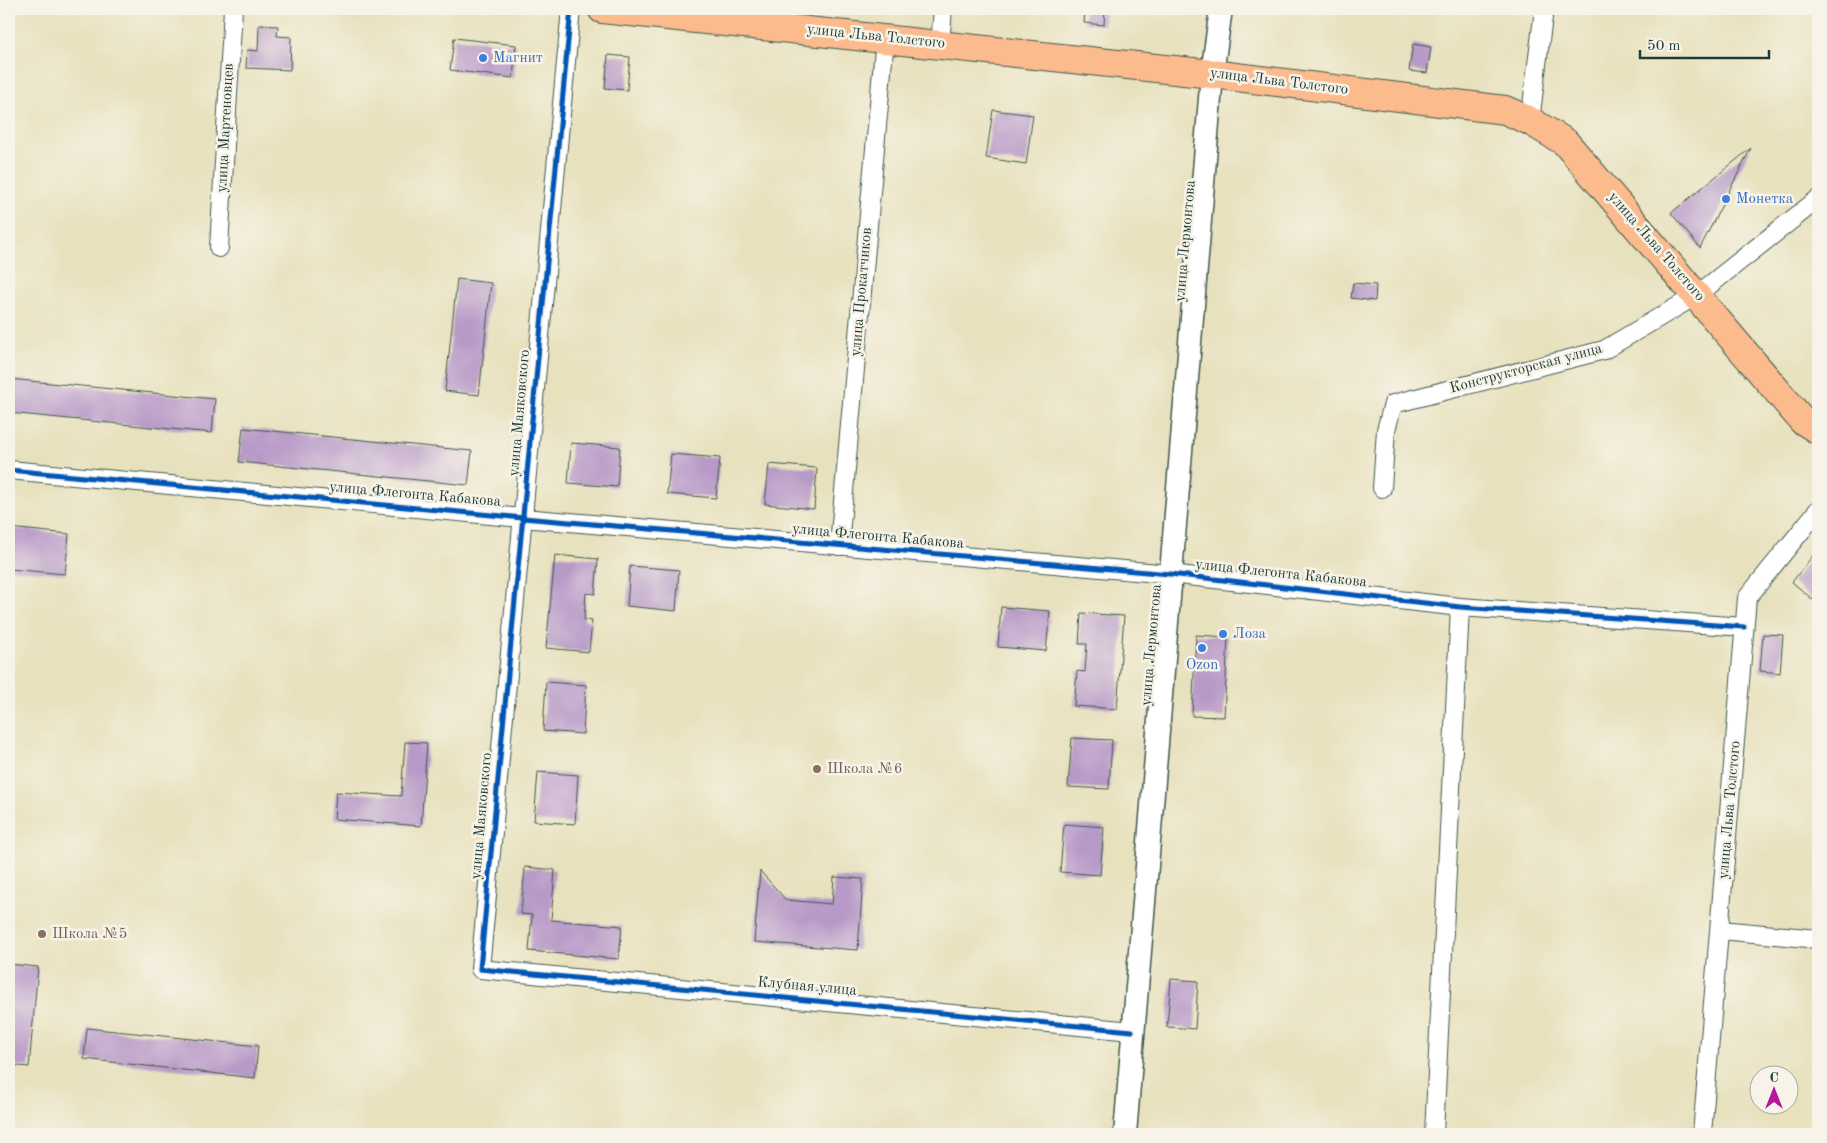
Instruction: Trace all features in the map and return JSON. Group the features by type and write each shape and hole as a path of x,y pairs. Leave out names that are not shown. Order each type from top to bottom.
{"main road":[{"name":"улица Льва Толстого","path":"602,9 1212,74 1505,110 1530,121 1565,142 1802,420 1818,430"}],"street":[{"name":"улица Мартеновцев","path":"219,248 233,9"},
{"name":"улица Маяковского","path":"480,969 571,9"},
{"path":"940,44 943,9"},
{"name":"улица Лермонтова","path":"1125,1134 1212,74 1221,9"},
{"path":"1530,121 1544,9"},
{"name":"улица Прокатчиков","path":"839,546 885,38"},
{"name":"Конструкторская улица","path":"1382,488 1386,430 1393,404 1604,350 1697,295 1818,198"},
{"name":"улица Флегонта Кабакова","path":"9,470 523,518 1170,574 1460,607 1744,628"},
{"name":"улица Льва Толстого","path":"1702,1134 1747,598 1818,510"},
{"path":"1434,1134 1460,607"},
{"path":"1720,930 1818,939"},
{"name":"Клубная улица","path":"480,969 1132,1031"}],"building":[{"path":"1085,9 1105,9 1104,25 1084,23"},
{"path":"259,25 278,26 277,36 291,37 290,70 246,68 247,50 258,51"},
{"name":"Магнит","path":"454,38 516,45 513,78 450,70"},
{"path":"1413,44 1431,47 1427,73 1409,71"},
{"path":"608,55 630,57 627,90 605,88"},
{"path":"993,110 1033,115 1026,164 986,158"},
{"path":"1751,148 1700,248 1671,213"},
{"path":"457,279 491,283 479,395 445,391"},
{"path":"1353,283 1376,285 1375,301 1351,298"},
{"path":"9,379 215,399 212,433 9,413"},
{"path":"243,428 472,451 468,485 239,462"},
{"path":"571,443 620,447 617,487 568,483"},
{"path":"671,454 720,458 716,498 667,494"},
{"path":"769,464 817,468 814,509 765,504"},
{"path":"9,528 69,534 65,574 9,569"},
{"path":"1818,549 1818,592 1812,599 1792,582"},
{"path":"555,555 598,559 595,594 586,593 584,620 592,621 589,652 546,648"},
{"path":"630,566 679,570 676,611 627,606"},
{"path":"1001,607 1050,611 1046,651 998,647"},
{"path":"1081,613 1124,616 1117,709 1074,706 1077,671 1085,672 1087,644 1079,644"},
{"path":"1763,634 1783,635 1780,673 1760,671"},
{"path":"1196,635 1228,637 1224,717 1192,716"},
{"path":"546,682 586,685 583,734 543,731"},
{"path":"1072,738 1112,740 1109,789 1068,787"},
{"path":"405,742 427,743 421,826 334,819 336,792 401,796"},
{"path":"538,772 578,775 575,824 534,821"},
{"path":"1064,824 1104,827 1100,875 1060,872"},
{"path":"525,867 555,870 551,920 622,926 619,959 529,951 532,915 521,914"},
{"path":"760,871 786,900 832,904 834,877 863,879 858,950 754,942"},
{"path":"9,964 38,967 29,1067 9,1065"},
{"path":"1171,979 1198,981 1195,1029 1167,1027"},
{"path":"87,1028 258,1046 255,1078 84,1059"}],"cycle path":[{"path":"571,9 480,969 1132,1031"},
{"path":"9,470 523,518 1170,574 1460,607 1744,627"}],"place":[{"name":"Магнит","path":"483,58"},
{"name":"Монетка","path":"1726,199"},
{"name":"Лоза","path":"1223,634"},
{"name":"Ozon","path":"1202,648"},
{"name":"Школа №6","path":"817,769"},
{"name":"Школа №5","path":"42,934"}]}
